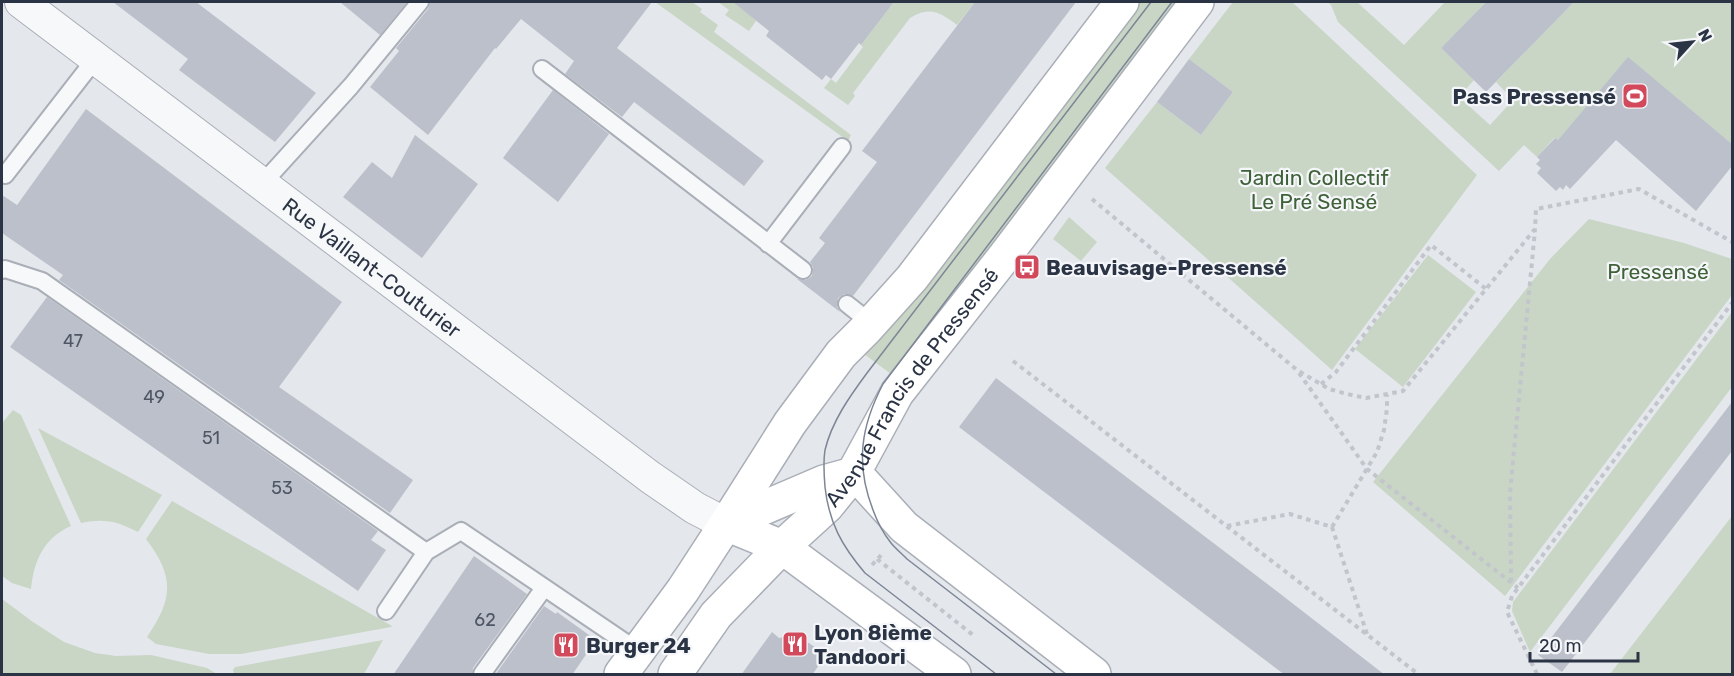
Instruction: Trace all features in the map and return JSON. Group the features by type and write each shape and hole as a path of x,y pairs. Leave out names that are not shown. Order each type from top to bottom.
{"street":[{"name":"Rue Vaillant-Couturier","path":"21,2 672,493 726,524"},
{"path":"629,663 683,590 790,423 841,354 859,314 912,278 1122,2"},
{"name":"Avenue Francis de Pressensé","path":"675,675 716,615 782,547 827,506 853,474 897,393 1197,2"},
{"path":"726,524 824,482 853,474 904,527 1094,675"},
{"path":"726,524 782,547 954,675"}],"lane":[{"path":"262,184 351,86 420,2"},
{"path":"5,176 96,58"},
{"path":"542,69 803,270"},
{"path":"768,244 842,147"},
{"path":"2,270 42,281 426,552"},
{"path":"386,611 426,552 461,531 544,588 629,663"},
{"path":"482,675 544,588"}],"path":[{"path":"1511,582 1510,493 1536,209 1639,189 1732,242"},
{"path":"1090,197 1297,370 1338,392 1366,398 1403,391 1535,229"},
{"path":"1321,384 1336,372 1431,245 1486,289"},
{"path":"1537,675 1508,612 1512,596 1732,303"},
{"path":"1013,361 1418,675"},
{"path":"1297,370 1367,469 1518,588"},
{"path":"1367,636 1332,527 1377,452 1384,430 1387,395"},
{"path":"1226,526 1290,514 1332,527"},
{"path":"872,565 885,550"},
{"path":"877,559 973,635"}],"green space":[{"path":"655,2 692,2 702,9 700,12 718,25 714,32 851,135 848,141"},
{"path":"718,2 760,2 762,4 752,17 756,21 749,31 725,15 729,10"},
{"path":"894,2 975,2 957,25 935,12 923,12 910,18 853,93 855,96 848,105 824,88 831,79 836,83"},
{"path":"1138,2 1181,2 895,377 860,351"},
{"name":"Jardin Collectif Le Pré Sensé","path":"1233,2 1292,2 1477,175 1332,370 1105,168 1157,102 1201,135 1233,92 1189,59"},
{"path":"1328,2 1357,2 1404,45 1445,2 1486,2 1441,48 1474,80 1459,97 1490,125 1513,100 1496,82 1574,2 1732,2 1732,144 1628,58 1558,140 1554,138 1537,157 1524,145 1499,171 1338,22"},
{"path":"1069,217 1097,242 1081,261 1053,239"},
{"name":"Pressensé","path":"1589,219 1684,243 1732,259 1732,295 1505,596 1373,482 1550,259"},
{"path":"1428,255 1476,292 1403,387 1355,349"},
{"path":"1732,312 1732,387 1530,652 1512,611 1513,602"},
{"path":"13,410 21,415 71,526 54,537 42,551 31,589 12,583 2,576 2,423"},
{"path":"38,428 162,495 138,532 110,522 81,523"},
{"path":"172,501 392,626 241,654 209,654 156,644 147,637 166,599 166,577 162,565 146,539"},
{"path":"1732,516 1732,674 1610,674"},
{"path":"2,599 64,642 95,653 116,656 151,655 207,668 217,674 2,674"},
{"path":"383,640 364,674 234,674 233,670 235,667"}],"building":[{"path":"113,2 196,2 316,93 275,142 179,70 188,59"},
{"path":"340,2 407,2 380,35"},
{"path":"430,2 652,2 617,48 764,161 744,186 634,102 622,117 565,74 574,61 521,19 495,48 428,135 370,87 399,51 396,48 428,9"},
{"path":"733,2 894,2 831,79 826,75 822,80 766,36 769,31"},
{"path":"975,2 1076,2 853,296 844,294 838,298 837,307 840,312 797,279 806,280 812,276 813,267 810,262 825,243 819,238 877,162 862,151"},
{"path":"1486,2 1574,2 1486,92 1441,48"},
{"name":"Pass Pressensé","path":"1628,57 1732,144 1732,166 1696,211 1616,140 1570,189 1566,185 1563,190 1560,187 1556,191 1537,173 1541,168 1536,164 1540,160 1537,157 1555,138 1558,140"},
{"path":"1189,59 1233,92 1201,135 1157,102"},
{"path":"553,90 609,134 558,202 503,158"},
{"path":"86,109 342,302 279,387 413,480 390,513 59,280 63,275 2,233 2,195 17,205"},
{"path":"415,135 478,184 422,258 343,197 372,162 392,178"},
{"path":"47,297 378,531 371,540 386,550 358,591 10,347"},
{"path":"996,378 1385,675 1285,675 959,427"},
{"path":"1732,402 1732,451 1562,672 1538,655"},
{"path":"474,556 527,594 473,668 472,675 393,675"},
{"path":"544,606 556,614 557,612 596,640 572,675 495,675"},
{"path":"772,632 779,638 796,634 826,655 812,675 741,675"}],"tram line":[{"path":"996,674 865,573 857,563 833,523 825,482 825,450 837,419 861,382 1151,2"},
{"path":"1056,674 907,559 891,543 878,523 867,493 862,461 865,430 883,384 1172,2"}],"place":[{"name":"Pass Pressensé","path":"1635,96"},
{"name":"Beauvisage-Pressensé","path":"1027,267"},
{"name":"Lyon 8ième Tandoori","path":"795,644"},
{"name":"Burger 24","path":"566,645"}]}
